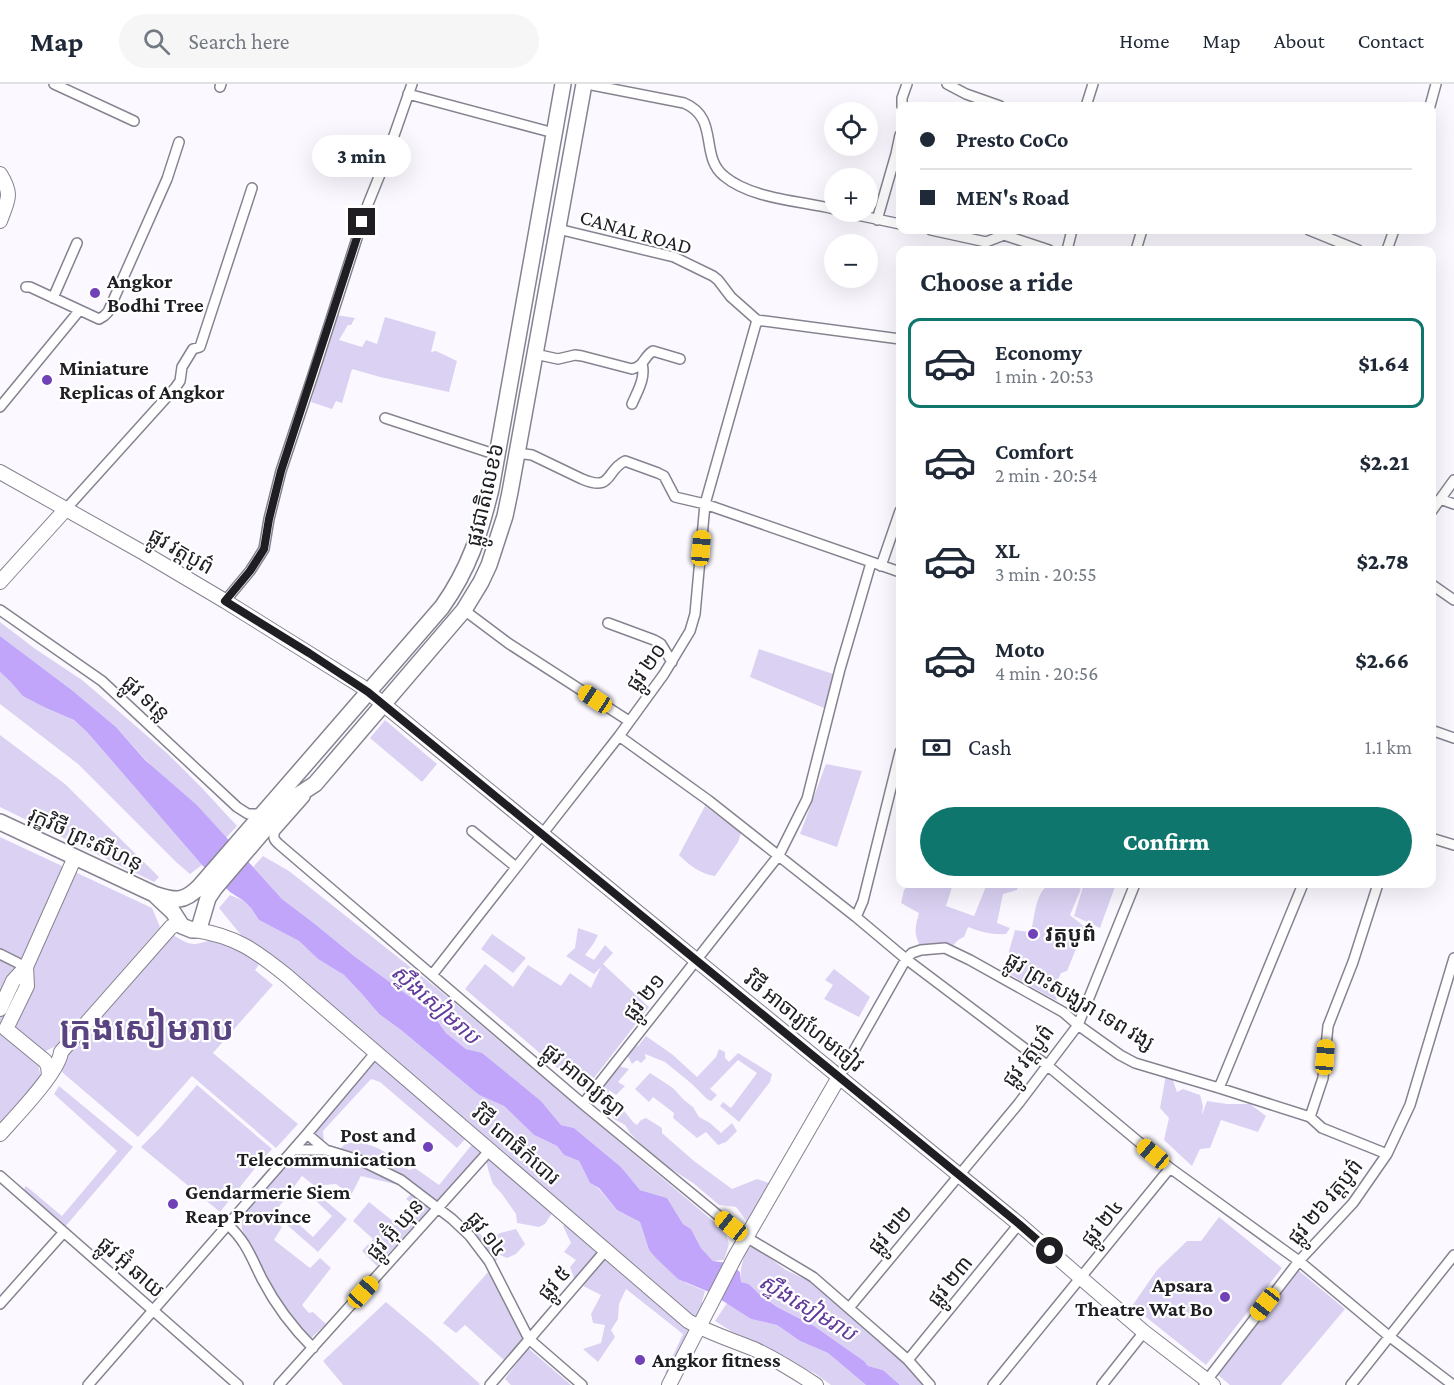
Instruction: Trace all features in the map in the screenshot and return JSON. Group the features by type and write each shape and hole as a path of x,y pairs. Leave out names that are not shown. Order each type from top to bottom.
{"main road":[{"name":"ផ្លូវជាតិលេខ៦","path":"248,840 262,814 442,607 471,556 484,514 497,455 563,84"},
{"name":"ផ្លូវជាតិលេខ៦","path":"205,887 248,840 289,801 315,784 464,610 481,582 505,516 585,84"},
{"name":"រុក្ខវិថី ព្រះសីហនុ","path":"0,822 154,894"},
{"path":"154,894 179,900 205,887"},
{"path":"180,923 182,910 205,887"},
{"path":"154,894 166,904 180,923 187,929 195,930 200,925 208,898 205,887"}],"street":[{"path":"54,84 134,121"},
{"path":"225,601 250,571 264,549 281,471 368,204 412,84"},
{"path":"585,84 690,105 701,114 704,120 714,163 724,176 740,186 782,200 824,207"},
{"path":"902,102 907,84"},
{"path":"947,84 989,102"},
{"path":"1087,102 1093,84"},
{"path":"1431,102 1436,84"},
{"path":"408,94 554,134"},
{"path":"26,287 99,319 104,316 108,312 167,179 178,142"},
{"path":"878,217 896,154"},
{"path":"0,174 10,195 0,220"},
{"path":"0,582 180,381 182,367 193,349 200,347 252,188"},
{"path":"878,220 896,223"},
{"name":"CANAL ROAD","path":"558,229 682,260 718,280 731,297 757,320"},
{"path":"949,234 986,242 1004,235 1037,246"},
{"path":"1319,234 1348,246"},
{"path":"53,298 77,243"},
{"path":"0,407 79,311"},
{"path":"757,320 896,338"},
{"name":"ផ្លូវ ២០","path":"432,975 619,736 672,662 690,632 695,614 705,504 757,320"},
{"path":"535,354 558,359 575,355 582,356 632,369 638,368 652,351 680,359"},
{"path":"632,404 642,382 644,369 642,364"},
{"path":"385,418 497,455"},
{"path":"517,453 532,455 589,482 600,484 608,480 625,461 664,476 675,497 705,504 896,571"},
{"name":"ផ្លូវ វត្តបូព៌","path":"0,472 225,601 368,692"},
{"path":"1436,505 1454,480"},
{"path":"1440,500 1454,504"},
{"path":"881,566 896,523"},
{"name":"ផ្លូវ ២១","path":"583,1104 779,855 807,800 840,669 871,563"},
{"path":"1436,587 1454,600"},
{"name":"ផ្លូវ ទន្លេ","path":"0,610 102,681 237,807 248,814 262,814"},
{"path":"464,610 508,643 629,721"},
{"path":"608,623 661,644 672,662"},
{"name":"វិថី អាចារ្យហែមចៀវ","path":"368,692 1019,1224 1144,1332 1208,1383"},
{"path":"1436,732 1454,738"},
{"path":"619,736 779,855 906,959 1047,1066 1170,1168 1299,1261 1390,1337 1453,1385"},
{"path":"856,916 863,901 896,768"},
{"name":"ផ្លូវ អាចារ្យស្វា","path":"315,784 274,831 274,840 583,1104 746,1237 813,1277 908,1360 930,1385"},
{"path":"472,831 516,867"},
{"path":"1436,840 1454,845"},
{"path":"0,1009 13,981 26,967 75,857"},
{"name":"ផ្លូវ វត្តបូព៌","path":"959,1175 1078,1025 1133,888"},
{"path":"1219,1088 1301,888"},
{"path":"1310,1117 1323,1078 1328,1026 1353,962 1377,888"},
{"path":"0,1134 46,1082 61,1052 171,927 180,923"},
{"name":"វិថី ពោធិកំបោរ","path":"195,930 231,939 261,955 688,1321 756,1350 797,1379 816,1385"},
{"name":"ផ្លូវ ព្រះសង្ឃរា ទេព វង្ស","path":"906,959 912,953 921,950 945,948 1063,1012 1120,1055 1135,1063 1310,1117 1322,1128 1387,1154"},
{"path":"0,954 26,967"},
{"path":"669,1385 734,1258 906,959"},
{"name":"ផ្លូវ ២៦ វត្តបូព៌","path":"1208,1383 1299,1261 1353,1203 1387,1154 1410,1105 1454,961"},
{"path":"26,967 27,986 3,1026 45,1061 48,1066 48,1076"},
{"path":"88,1385 376,1052"},
{"name":"ផ្លូវ ១៤","path":"307,1134 326,1150"},
{"name":"ផ្លូវ ១៤","path":"293,1150 326,1150 362,1161 401,1180 439,1208 470,1236 489,1262 530,1339 582,1385"},
{"name":"ផ្លូវ អ៊ុំ ឃុន","path":"279,1385 490,1150"},
{"name":"ផ្លូវ ២៤","path":"993,1385 1170,1168"},
{"name":"ផ្លូវ ២២","path":"849,1308 959,1175"},
{"name":"ផ្លូវ អ៊ុំ ឆាយ","path":"0,1176 238,1385"},
{"path":"238,1211 239,1234"},
{"path":"227,1224 239,1234 247,1246 263,1281 288,1321 313,1348"},
{"name":"ផ្លូវ ២៣","path":"908,1360 1019,1224"},
{"path":"0,1304 64,1232"},
{"name":"ផ្លូវ ៥","path":"490,1385 606,1250"},
{"path":"1351,1385 1454,1255"},
{"path":"1102,1385 1144,1332"}],"shaded area":[{"path":"336,315 355,318 339,340 362,347 366,340 377,344 385,317 436,332 431,352 436,351 457,361 449,392 352,369 342,403 336,401 332,409 311,402"},
{"path":"0,622 82,680 123,715 168,754 237,826 226,838 197,805 154,769 116,727 0,636"},
{"name":"ស្ទឹងសៀមរាប","path":"0,636 116,727 146,761 197,805 282,899 354,956 431,1012 446,1033 466,1049 482,1053 514,1079 541,1101 561,1125 574,1128 621,1167 640,1190 667,1198 683,1224 691,1229 701,1248 713,1261 728,1263 740,1272 741,1282 749,1284 777,1307 814,1326 868,1366 883,1370 900,1385 866,1385 828,1353 800,1341 777,1325 751,1319 709,1292 678,1279 649,1250 640,1222 617,1210 599,1188 590,1183 579,1161 564,1155 557,1146 534,1135 504,1106 479,1095 379,1014 344,975 318,959 299,941 259,920 244,901 230,892 202,865 87,732 74,720 23,696 0,672"},
{"path":"759,649 836,675 824,708 750,677"},
{"path":"0,672 46,708 74,720 87,732 202,865 190,874 78,764 0,704"},
{"path":"385,720 437,764 422,782 370,738"},
{"path":"0,735 65,784 159,877 154,882 0,807"},
{"path":"826,764 862,771 837,847 800,834"},
{"path":"705,806 741,833 738,842 715,876 695,868 679,855"},
{"path":"0,837 152,908 160,927 56,1046 42,1055 39,1061 41,1077 0,1125"},
{"path":"263,856 289,871 438,989 725,1231 729,1244 724,1260 713,1261 701,1248 691,1229 683,1224 667,1198 640,1190 621,1167 574,1128 561,1125 541,1101 482,1054 466,1049 446,1033 431,1012 354,956 282,899 253,867"},
{"path":"906,888 952,888 946,906 974,916 985,888 1018,888 1003,894 997,923 1010,928 1006,934 987,933 968,927 964,937 949,949 925,956 916,935 919,913 901,903"},
{"path":"1045,888 1081,889 1070,915 1085,927 1067,971 1061,973 1054,988 1057,1001 1000,969 1006,962 1015,930 1031,932 1041,893"},
{"path":"1083,888 1115,888 1100,928 1074,916"},
{"path":"230,895 244,901 259,920 299,941 318,959 344,975 379,1014 479,1095 504,1106 534,1135 557,1146 564,1155 579,1161 590,1183 598,1188 617,1210 640,1222 649,1250 686,1283 705,1291 702,1302 705,1308 697,1323 271,957 241,935 219,908"},
{"path":"578,928 598,935 585,955 594,960 605,945 613,953 603,964 649,1007 584,1091 465,989 485,964 513,987 528,965 561,986 570,973 591,988 601,967 594,974 566,956 575,948"},
{"path":"492,934 526,958 513,973 481,949"},
{"path":"173,935 192,944 209,941 224,942 245,952 260,963 255,970 273,985 213,1053 298,1124 276,1148 192,1076 138,1137 63,1073 59,1064"},
{"path":"834,969 870,997 859,1017 824,999 833,985 825,980"},
{"path":"646,1036 673,1055 697,1077 716,1057 719,1049 725,1052 725,1058 729,1062 738,1053 772,1074 770,1082 739,1122 720,1106 723,1102 731,1108 757,1073 738,1060 710,1089 717,1095 711,1101 665,1062 645,1054 646,1058 641,1063 637,1060 632,1064 625,1051 629,1046 634,1048 639,1045"},
{"path":"375,1058 467,1137 457,1148 380,1082 371,1079 323,1131 324,1143 312,1132"},
{"path":"616,1065 629,1069 618,1082 625,1086 616,1095 609,1090 609,1096 634,1123 637,1125 646,1118 662,1128 662,1133 694,1161 732,1189 757,1179 772,1184 748,1223 736,1207 719,1205 693,1183 654,1158 625,1125 614,1119 593,1095"},
{"path":"650,1073 673,1088 693,1107 699,1117 721,1133 732,1123 737,1131 726,1142 718,1145 706,1132 697,1138 673,1118 674,1113 653,1097 649,1102 635,1089"},
{"path":"1166,1075 1171,1075 1177,1092 1183,1089 1200,1095 1203,1106 1202,1115 1207,1101 1250,1104 1266,1116 1258,1132 1221,1120 1210,1148 1200,1149 1192,1166 1164,1140 1169,1118 1160,1108"},
{"path":"197,1085 272,1149 220,1212 141,1147"},
{"path":"59,1086 133,1147 64,1228 11,1184 13,1181 24,1189 26,1186 62,1216 117,1151 54,1094"},
{"path":"307,1138 407,1187 361,1176 351,1195 336,1184 324,1185 321,1191 302,1176 272,1216 282,1227 274,1240 310,1268 320,1258 331,1268 302,1305 309,1313 313,1312 326,1324 310,1339 290,1319 261,1272 242,1229 241,1211 280,1173"},
{"path":"474,1142 484,1153 438,1202 396,1172 354,1155 337,1152 346,1143 372,1146 409,1170 415,1168 439,1185"},
{"path":"491,1155 554,1210 545,1224 539,1227 517,1223 516,1214 493,1184 486,1160"},
{"path":"315,1192 347,1219 318,1252 287,1225 293,1219 313,1237 332,1216 313,1198"},
{"path":"413,1192 432,1206 377,1266 362,1251 373,1239 353,1221 369,1202 399,1226 415,1206 406,1199"},
{"path":"1219,1217 1282,1268 1206,1365 1132,1306 1157,1270 1187,1241 1201,1241"},
{"path":"472,1221 473,1226 485,1239 489,1235 492,1237 516,1229 525,1244 516,1254 507,1258 500,1255 493,1265 465,1229 466,1225"},
{"path":"568,1221 602,1251 574,1283 572,1283 574,1278 570,1267 576,1260 564,1252 571,1243 563,1226"},
{"path":"753,1246 786,1270 819,1286 890,1347 925,1385 900,1385 883,1370 868,1366 814,1326 777,1307 749,1284 741,1282 741,1268 746,1249"},
{"path":"607,1256 696,1329 671,1376 665,1373 683,1334 626,1289 619,1304 618,1319 611,1330 615,1337 598,1362 583,1349 601,1343 605,1325 593,1323 591,1314 601,1295 583,1286"},
{"path":"1298,1270 1345,1309 1281,1385 1230,1385 1217,1374"},
{"path":"488,1272 524,1340 505,1361 465,1325 456,1333 443,1323"},
{"path":"386,1302 480,1384 343,1385 323,1361"},
{"path":"727,1303 751,1319 777,1325 800,1341 828,1353 866,1385 831,1385 816,1374 742,1338 715,1321"},
{"path":"528,1348 571,1385 511,1385 505,1379"}],"place":[{"name":"Angkor Bodhi Tree","path":"95,293"},
{"name":"Miniature Replicas of Angkor","path":"47,380"},
{"name":"វត្តបូព៌","path":"1033,934"},
{"name":"Post and Telecommunication","path":"428,1147"},
{"name":"Gendarmerie Siem Reap Province","path":"173,1204"},
{"name":"Apsara Theatre Wat Bo","path":"1225,1297"},
{"name":"Angkor fitness","path":"640,1360"}],"district":[{"name":"ក្រុងសៀមរាប","path":"147,1028"}],"route":[{"path":"362,222 281,471 264,549 250,571 225,601 361,686 1050,1251"}]}
